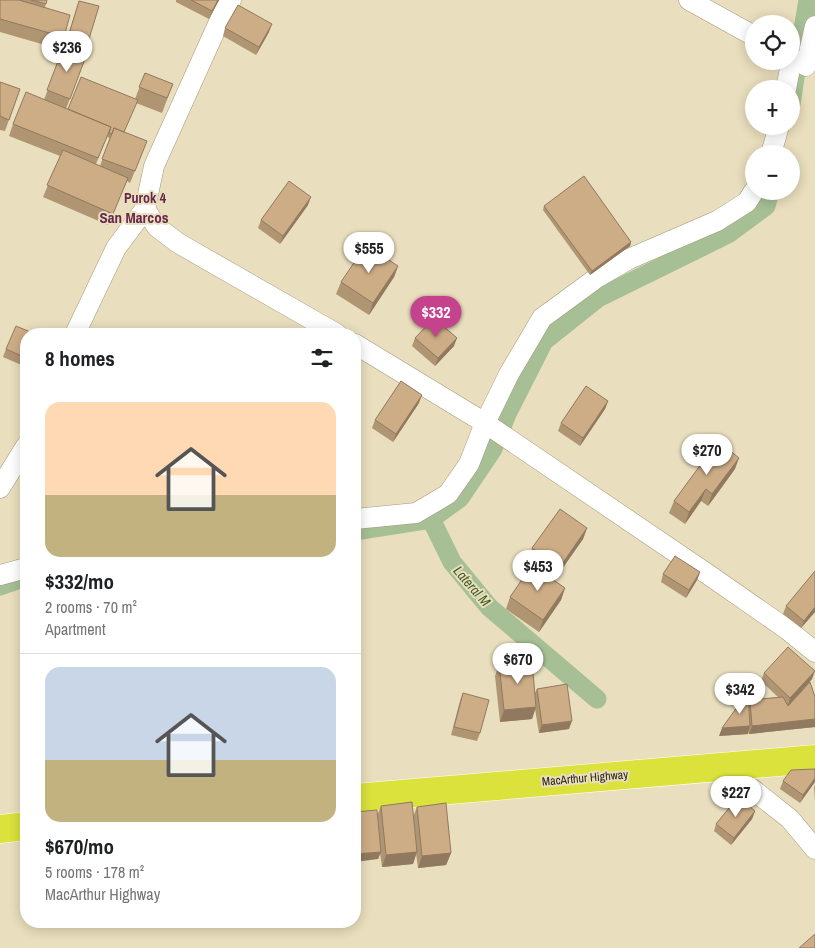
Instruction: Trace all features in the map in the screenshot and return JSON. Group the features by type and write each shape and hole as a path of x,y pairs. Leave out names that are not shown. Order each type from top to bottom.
{"highway":[{"name":"MacArthur Highway","path":"361,797 815,759"},
{"path":"0,829 20,827"}],"street":[{"path":"77,328 116,248 145,210 154,166 223,13 231,0"},
{"path":"689,0 745,31"},
{"path":"791,80 801,63 815,26"},
{"path":"361,518 416,513 448,494 495,429 509,374 542,318 598,277 629,259 717,221 748,200"},
{"path":"145,210 157,227 178,243 327,328"},
{"path":"361,348 495,429 715,578 788,630 815,652"},
{"path":"0,488 20,456"},
{"path":"0,575 20,570"},
{"path":"723,766 790,820 815,849"}],"building":[{"path":"0,0 19,0 70,15 64,37 0,19"},
{"path":"31,0 47,0 46,4"},
{"path":"191,0 218,0 212,11"},
{"path":"79,1 99,6 86,49 66,44"},
{"path":"238,5 272,24 259,47 225,28"},
{"path":"63,48 86,56 70,99 47,90"},
{"path":"145,73 173,84 167,98 139,87"},
{"path":"81,77 138,100 124,132 114,128 112,134 109,133 111,127 68,109"},
{"path":"0,82 20,89 9,120 0,116"},
{"path":"26,92 111,127 98,158 13,124"},
{"path":"114,128 147,141 135,171 102,159"},
{"path":"63,150 128,178 113,214 47,185"},
{"path":"584,176 631,242 592,271 544,206"},
{"path":"289,181 311,197 283,236 261,220"},
{"path":"366,245 398,266 373,303 341,282"},
{"path":"434,318 457,338 438,358 415,338"},
{"path":"16,326 21,328 20,355 6,349"},
{"path":"401,381 422,395 396,434 375,420"},
{"path":"586,386 608,401 583,438 561,423"},
{"path":"718,441 739,458 712,494 706,489 689,512 674,501"},
{"path":"560,509 587,528 560,567 532,548"},
{"path":"675,556 700,572 689,590 663,574"},
{"path":"532,565 565,588 543,620 510,597"},
{"path":"815,571 815,607 804,621 786,606"},
{"path":"788,647 815,671 790,698 764,673"},
{"path":"532,661 536,707 504,710 499,664"},
{"path":"810,682 815,697 815,719 752,726 750,700 783,697 788,706"},
{"path":"567,684 572,721 542,725 537,689"},
{"path":"748,692 750,726 722,728"},
{"path":"463,693 489,700 480,733 454,727"},
{"path":"815,769 815,778 803,795 783,781 791,770"},
{"path":"738,797 755,811 734,838 716,824"},
{"path":"412,802 417,852 386,855 381,806"},
{"path":"446,803 451,853 422,856 417,807"},
{"path":"377,810 381,852 361,854 361,811"},
{"path":"815,934 815,948 799,948"}],"waterway":[{"path":"800,47 808,0"},
{"path":"795,80 796,71"},
{"path":"361,530 431,519 460,498 493,449 507,414 544,341 598,298 728,234 766,206 768,200"},
{"name":"Lateral M","path":"431,519 452,562 489,607 597,699"},
{"path":"0,586 20,579"}],"district":[{"name":"Purok 4","path":"145,198"},
{"name":"San Marcos","path":"134,217"}]}
